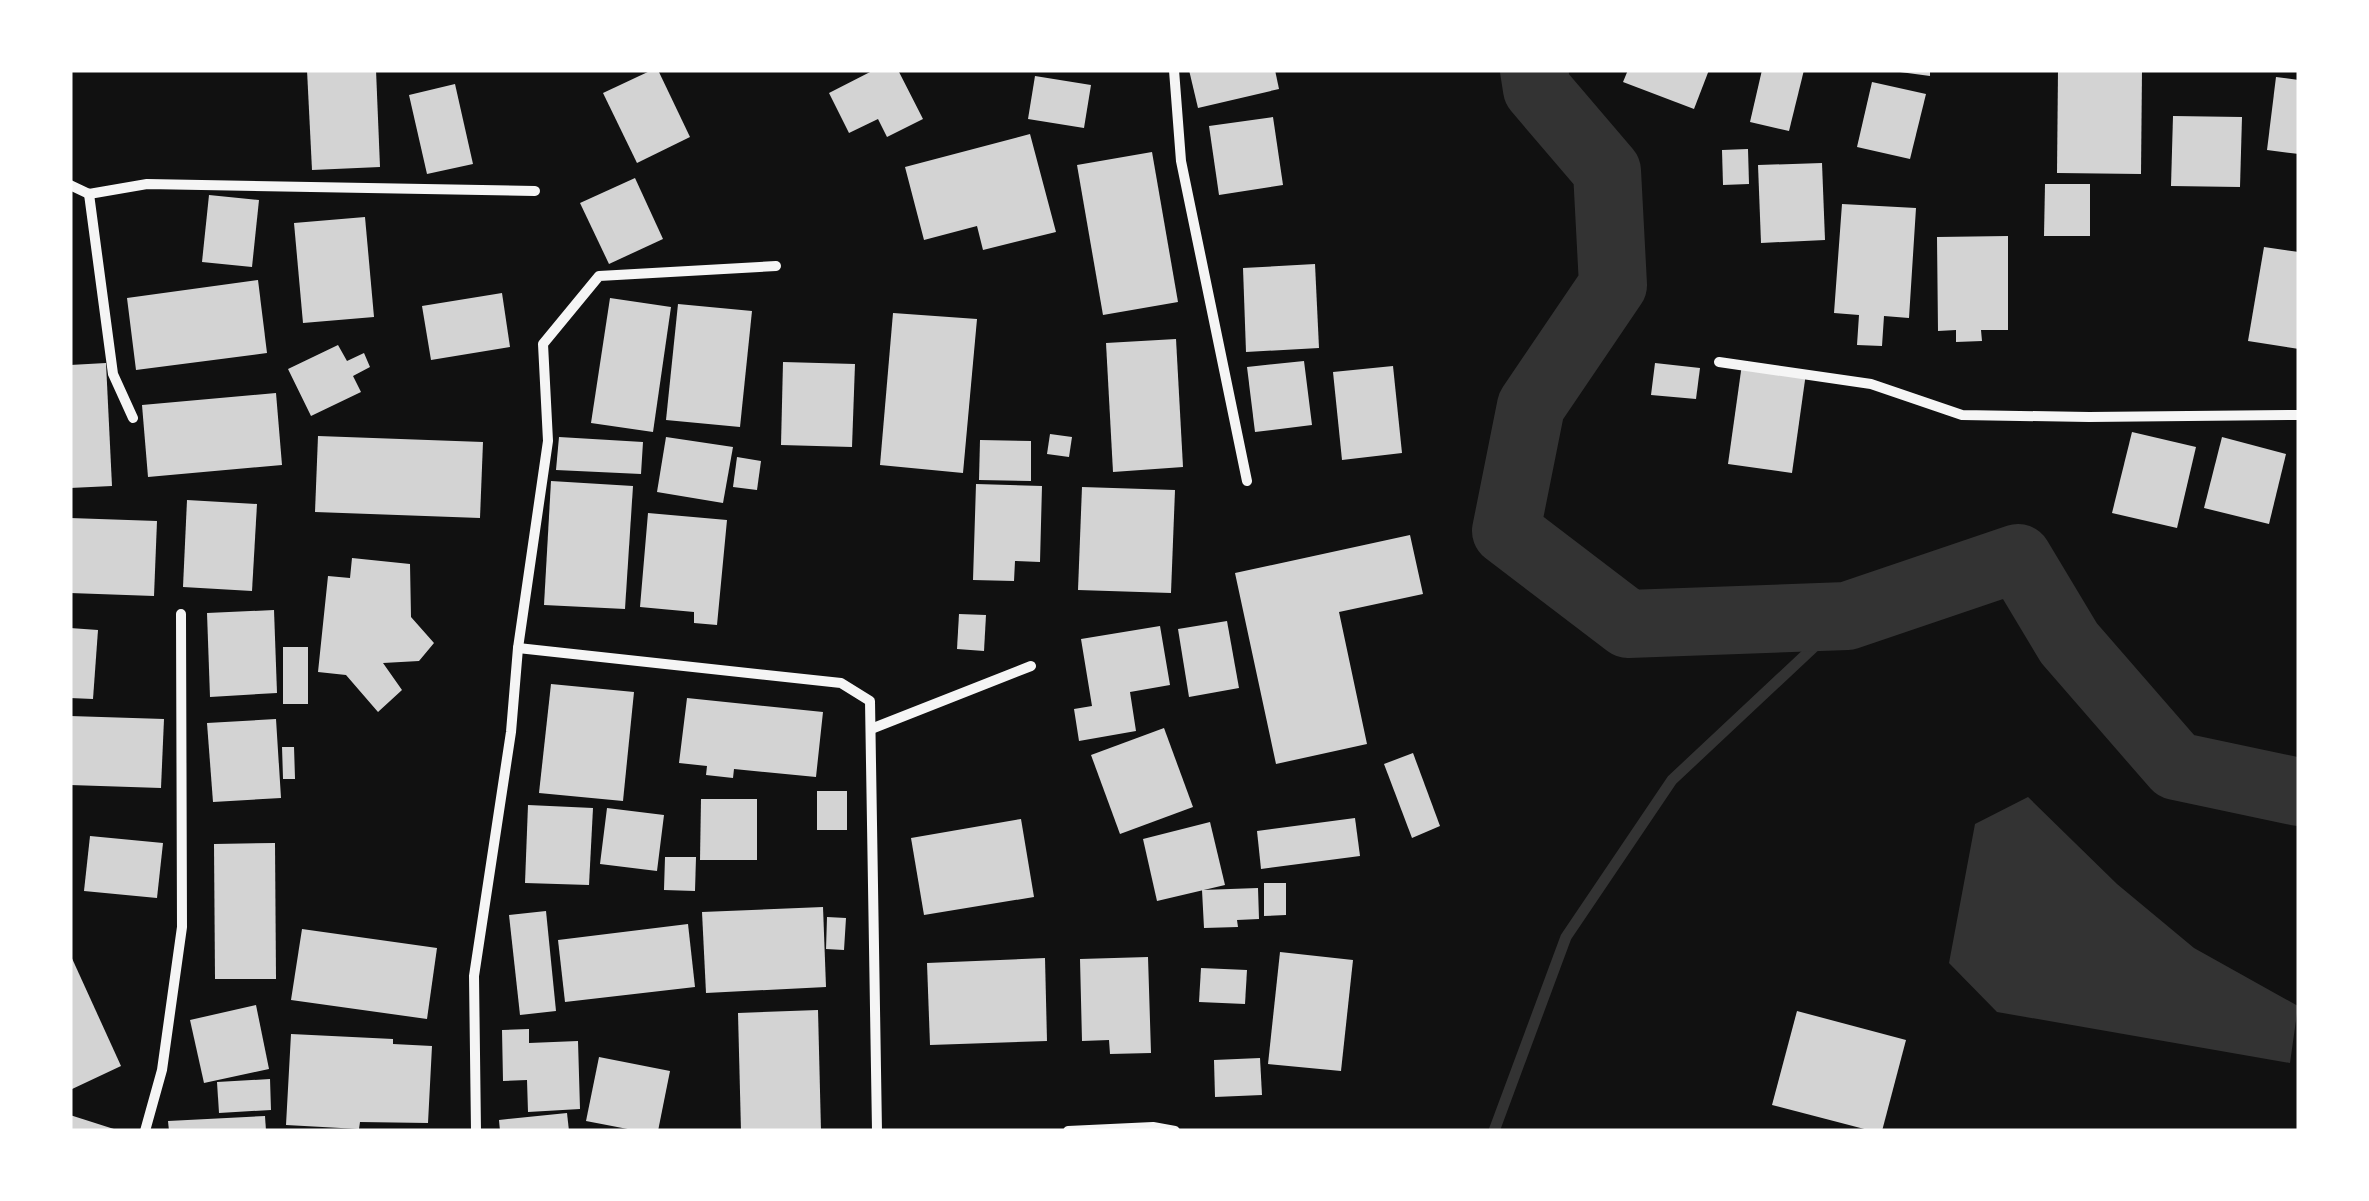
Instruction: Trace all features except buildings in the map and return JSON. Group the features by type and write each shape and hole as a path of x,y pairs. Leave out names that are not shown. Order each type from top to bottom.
{"street":[{"path":"1174,70 1181,160 1247,481"},
{"path":"70,185 89,194 147,184 535,191"},
{"path":"89,194 113,374 133,418"},
{"path":"476,1131 474,976 511,732 518,648 548,441 542,344 600,276 776,266"},
{"path":"1719,362 1871,384 1962,415 2299,415"},
{"path":"145,1131 162,1070 182,926 181,614"},
{"path":"518,648 841,683 870,702 878,1131"},
{"path":"871,728 1031,666"},
{"path":"1068,1131 1153,1127 1174,1131"}],"shaded area":[{"path":"2028,797 2117,884 2194,948 2298,1006 2290,1063 1997,1012 1949,963 1975,824"}],"waterway":[{"path":"1534,70 1537,89 1607,171 1613,285 1531,406 1506,531 1628,624 1847,616 2018,558 2069,643 2176,766 2299,792"},
{"path":"1494,1131 1566,937 1672,780 1847,616"}]}
